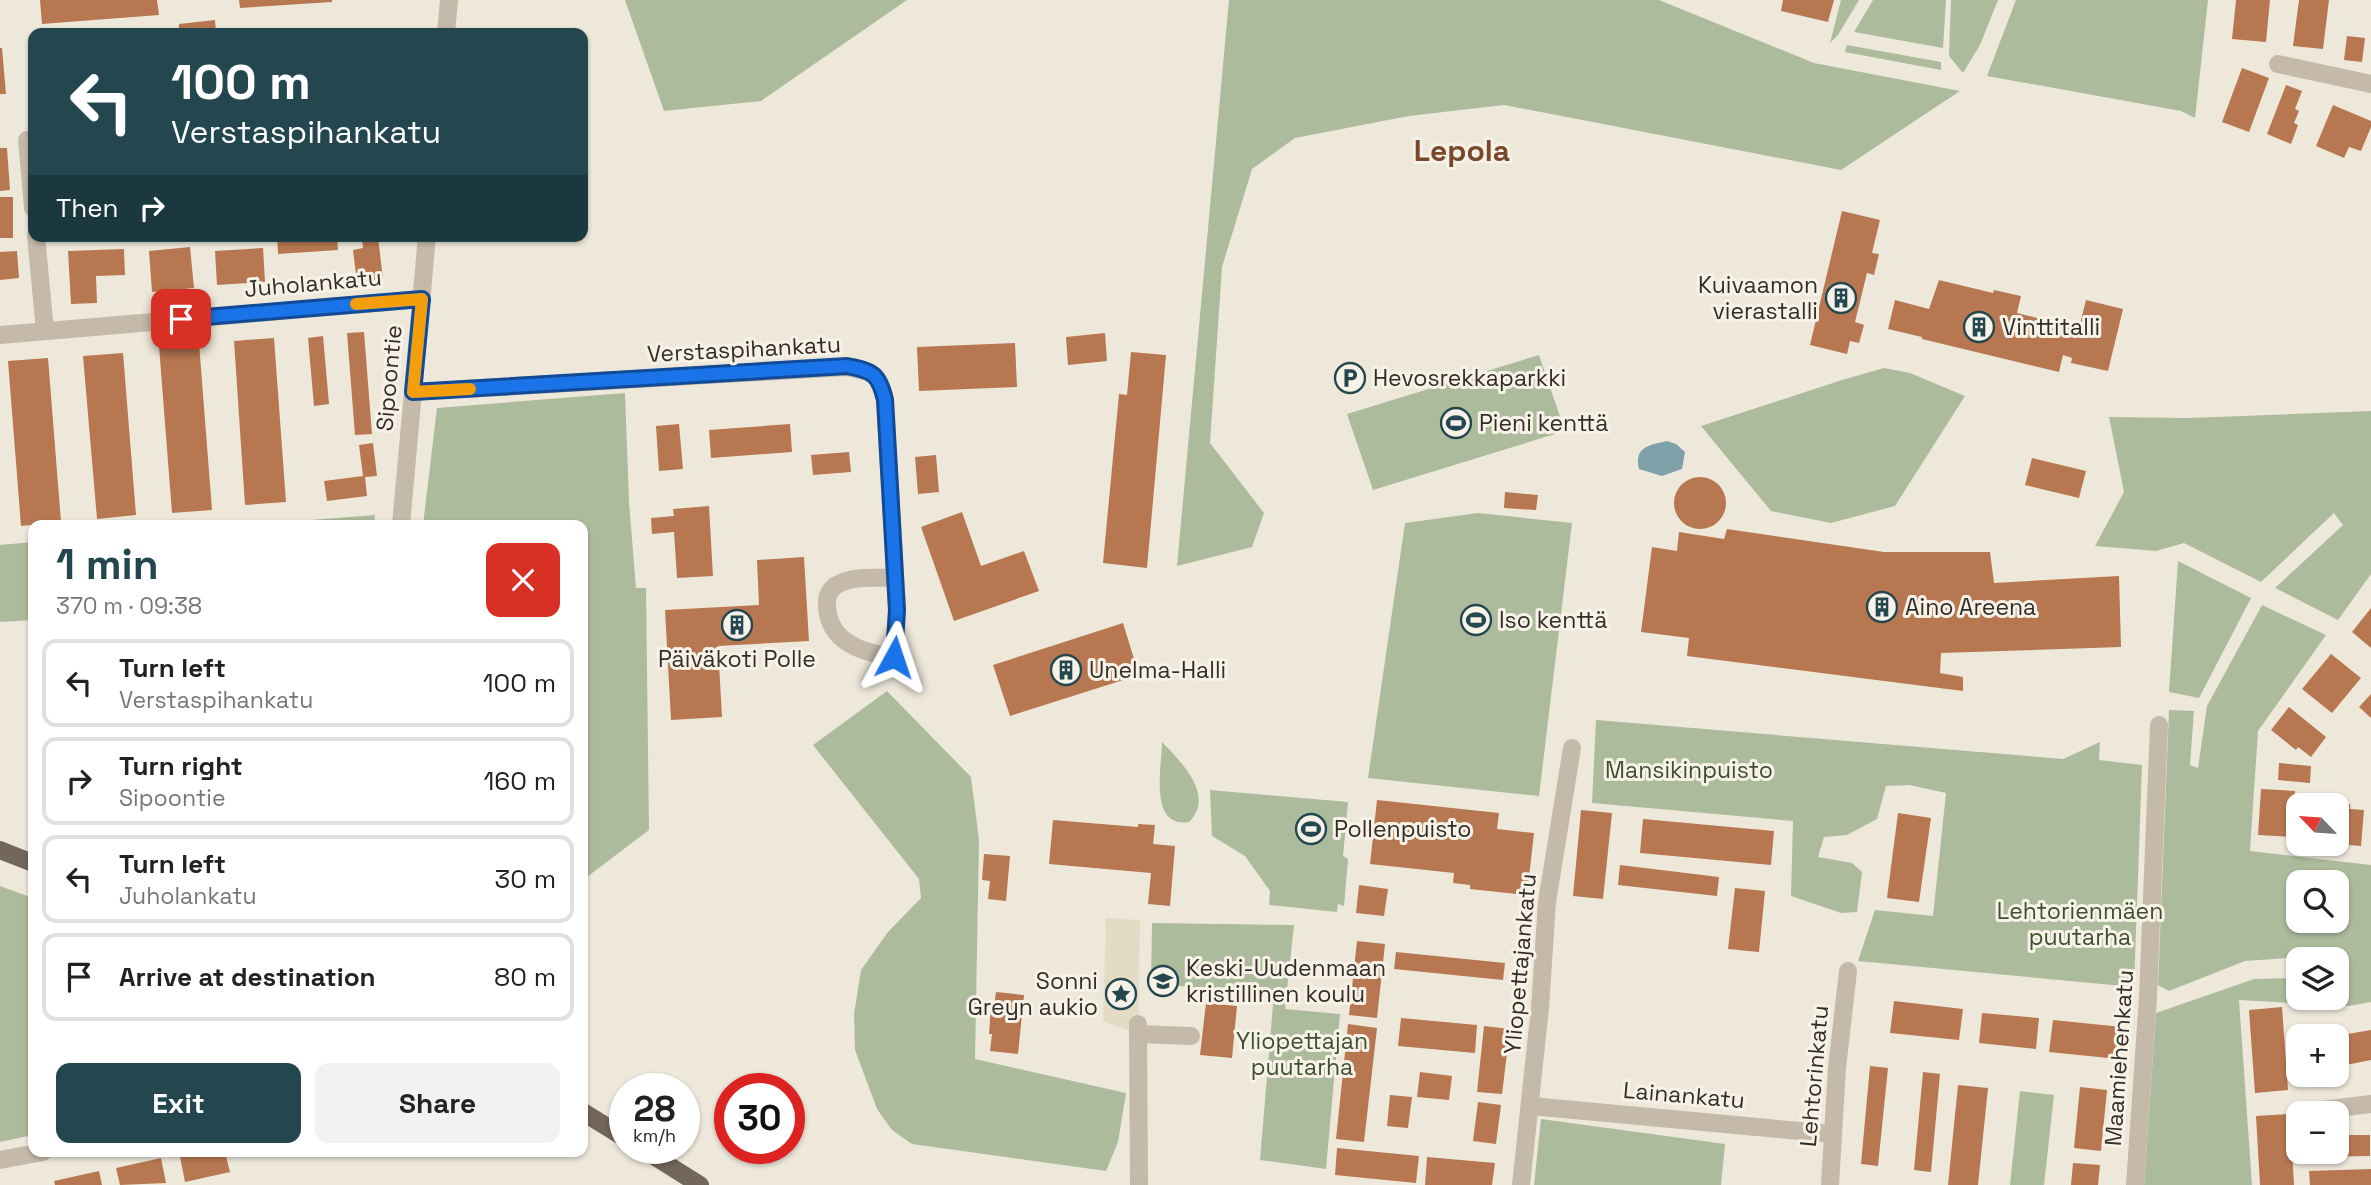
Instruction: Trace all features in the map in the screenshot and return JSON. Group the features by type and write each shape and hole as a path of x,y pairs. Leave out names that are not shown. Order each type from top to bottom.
{"main road":[{"path":"0,850 28,861"},
{"path":"588,1115 609,1128"},
{"path":"667,1164 700,1185"}],"street":[{"path":"446,28 449,0"},
{"path":"2278,64 2371,84"},
{"path":"27,140 28,151"},
{"path":"37,242 45,331"},
{"name":"Sipoontie","path":"401,520 427,242"},
{"name":"Juholankatu","path":"0,335 422,299"},
{"name":"Verstaspihankatu","path":"413,392 847,366 865,370 881,384 885,400 897,610 894,657 862,650 846,641 829,623 827,600 836,585 856,579 895,578"},
{"name":"Maamiehenkatu","path":"2135,1185 2148,997 2159,725"},
{"name":"Yliopettajankatu","path":"1521,1185 1531,1105 1547,902 1572,748"},
{"name":"Lehtorinkatu","path":"1830,1185 1832,1134 1848,971"},
{"path":"1139,1185 1138,1029 1191,1036"},
{"path":"2349,1107 2371,1104"},
{"name":"Lainankatu","path":"1531,1105 1832,1134"},
{"path":"0,1160 28,1155"}],"green space":[{"path":"625,0 907,0 761,101 664,111"},
{"path":"1229,0 1659,0 1814,63 1960,91 1841,170 1504,105 1409,116 1295,138 1252,169 1222,267 1210,443 1264,513 1252,547 1177,566"},
{"path":"1841,0 1859,0 1838,35 1830,43"},
{"path":"1873,0 1946,0 1943,48 1854,32"},
{"path":"1951,0 1998,0 1980,45 1963,73 1949,56"},
{"path":"2016,0 2208,0 2195,118 2181,111 1987,76"},
{"path":"1847,45 1941,62 1941,70 1845,52"},
{"name":"Pieni kenttä","path":"1539,355 1565,431 1373,490 1347,414"},
{"path":"1884,368 1910,373 1965,396 1895,506 1831,523 1771,511 1701,426 1842,380"},
{"path":"625,393 629,502 636,588 646,588 649,830 588,876 588,520 424,520 437,408"},
{"path":"2371,411 2371,574 2338,620 2275,588 2343,525 2334,513 2261,582 2184,543 2156,551 2095,546 2124,492 2109,417 2189,418"},
{"name":"Iso kenttä","path":"1478,513 1572,523 1539,796 1368,778 1405,523"},
{"path":"375,515 374,520 312,520"},
{"path":"28,542 28,620 0,622 0,545"},
{"path":"2178,561 2251,598 2199,698 2169,692"},
{"path":"2262,605 2326,635 2258,731 2250,851 2371,865 2371,1002 2349,1006 2349,947 2286,947 2286,958 2245,961 2169,991 2158,985 2169,710 2194,711 2190,765 2198,768 2207,706"},
{"path":"887,691 971,777 979,840 975,1059 1126,1093 1118,1142 1106,1171 912,1144 892,1130 877,1109 855,1050 854,1014 861,970 888,932 921,898 919,879 813,745"},
{"path":"1596,720 2063,759 2100,742 2099,760 2142,765 2134,987 1858,961 1875,910 1933,916 1946,793 1909,785 1886,786 1877,819 1847,835 1824,837 1818,857 1852,863 1862,872 1857,912 1841,913 1791,896 1793,821 1592,803"},
{"path":"1162,742 1186,769 1197,790 1199,801 1189,822 1176,821 1167,815 1162,806"},
{"name":"Pollenpuisto","path":"1210,790 1348,802 1343,856 1348,859 1344,906 1338,904 1337,912 1269,905 1270,891 1245,856 1212,836"},
{"path":"0,886 28,896 28,1136 0,1142"},
{"name":"Yliopettajan puutarha","path":"1152,923 1294,925 1285,1009 1340,1014 1326,1169 1260,1160 1274,993 1151,984"},
{"path":"2286,978 2286,1003 2239,1000 2252,1185 2144,1185 2156,1013 2254,979"},
{"path":"2020,1091 2054,1095 2044,1185 2010,1185"},
{"path":"1541,1119 1725,1144 1721,1185 1534,1185"}],"shaded area":[{"name":"Sonni Greyn aukio","path":"1106,918 1140,920 1138,1034 1103,1021"}],"water":[{"path":"1667,441 1676,444 1685,452 1682,469 1662,476 1639,469 1639,456 1644,448"}],"building":[{"path":"40,0 157,0 159,15 42,24"},
{"path":"239,0 332,0 332,2 240,8"},
{"path":"1783,0 1834,0 1828,22 1781,11"},
{"path":"2236,0 2270,0 2266,42 2232,39"},
{"path":"2299,0 2329,0 2323,49 2293,46"},
{"path":"215,20 216,28 179,28 179,24"},
{"path":"2347,36 2365,38 2362,62 2344,60"},
{"path":"2,48 6,94 0,94"},
{"path":"2242,68 2269,78 2249,132 2222,122"},
{"path":"2286,85 2302,91 2295,109 2299,111 2294,123 2298,125 2291,144 2267,134"},
{"path":"2333,105 2371,121 2361,151 2349,147 2344,158 2316,146"},
{"path":"0,148 7,148 10,190 0,191"},
{"path":"0,197 13,197 13,238 0,238"},
{"name":"Kuivaamon vierastalli","path":"1842,211 1880,220 1872,253 1879,254 1874,275 1867,273 1855,322 1864,325 1859,343 1850,341 1847,354 1810,345"},
{"path":"277,242 337,242 338,250 278,254"},
{"path":"362,242 379,242 383,279 357,282 353,250 363,248"},
{"path":"190,247 194,288 152,292 149,251"},
{"path":"263,248 265,282 217,285 215,251"},
{"path":"124,249 125,275 96,276 97,303 71,304 68,251"},
{"path":"17,251 19,278 0,280 0,252"},
{"name":"Vinttitalli","path":"1939,280 1993,293 1994,290 2021,296 2017,313 2070,326 2068,333 2077,336 2086,300 2123,309 2108,371 2071,363 2072,358 2063,355 2059,372 1888,329 1895,300 1929,309"},
{"path":"364,332 372,434 355,435 347,333"},
{"path":"1105,333 1107,361 1068,365 1066,337"},
{"path":"323,336 329,404 314,406 308,338"},
{"path":"274,338 286,502 245,505 234,341"},
{"path":"199,343 212,510 172,513 159,346"},
{"path":"1015,343 1017,387 919,391 917,347"},
{"path":"1131,352 1166,355 1147,568 1103,563 1119,394 1127,395"},
{"path":"123,353 136,515 97,519 83,356"},
{"path":"48,358 61,520 28,520 28,525 21,526 8,361"},
{"path":"679,424 683,469 659,471 656,426"},
{"path":"790,424 792,452 711,458 709,430"},
{"path":"373,443 377,476 365,477 367,496 327,501 324,481 363,476 359,445"},
{"path":"849,452 851,472 813,475 811,455"},
{"path":"936,455 939,492 918,494 915,457"},
{"path":"2032,458 2086,471 2079,498 2025,485"},
{"path":"1700,477 1719,484 1726,503 1719,522 1700,529 1681,522 1674,503 1681,484"},
{"path":"1505,492 1538,495 1536,510 1504,508"},
{"path":"709,506 713,576 677,578 674,532 652,534 651,518 674,516 673,509"},
{"path":"962,512 981,566 1024,551 1039,591 954,621 921,527"},
{"name":"Aino Areena","path":"1727,529 1884,552 1990,552 1994,583 2119,576 2121,647 1941,653 1940,673 1963,677 1963,691 1687,656 1689,638 1641,632 1652,547 1677,551 1679,532 1724,539"},
{"name":"Päiväkoti Polle","path":"804,557 809,641 718,646 722,717 671,720 665,610 759,605 757,560"},
{"path":"2371,608 2371,648 2352,632"},
{"name":"Unelma-Halli","path":"1123,623 1139,675 1010,716 993,665"},
{"path":"2331,654 2361,678 2332,713 2302,689"},
{"path":"2371,694 2371,718 2359,707"},
{"path":"2289,707 2326,737 2311,757 2298,747 2296,750 2271,730"},
{"path":"2279,763 2311,766 2310,783 2278,780"},
{"path":"2261,789 2295,791 2286,793 2286,837 2258,835"},
{"path":"1377,800 1499,813 1497,829 1534,833 1527,895 1470,889 1470,885 1453,883 1454,873 1370,864"},
{"path":"2349,804 2350,809 2364,810 2361,846 2349,845"},
{"path":"1581,810 1612,813 1603,899 1573,896"},
{"path":"1898,813 1931,818 1919,902 1887,898"},
{"path":"1643,819 1774,831 1771,865 1640,853"},
{"path":"1053,820 1138,827 1138,824 1155,825 1153,844 1175,846 1170,906 1148,904 1151,873 1049,864"},
{"path":"984,854 1010,856 1006,901 988,899 990,881 982,880"},
{"path":"1620,865 1719,877 1717,896 1618,885"},
{"path":"1359,885 1388,889 1384,916 1356,913"},
{"path":"1735,888 1765,891 1759,952 1728,949"},
{"path":"1357,941 1385,944 1377,1018 1349,1015"},
{"path":"1396,952 1505,963 1503,980 1394,969"},
{"path":"996,992 1024,995 1018,1054 990,1051 991,1007 994,1008"},
{"path":"1894,1001 1963,1009 1959,1040 1890,1033"},
{"path":"1206,1003 1237,1006 1232,1058 1200,1055"},
{"path":"2282,1007 2288,1090 2255,1093 2249,1010"},
{"path":"1982,1013 2039,1018 2036,1049 1979,1043"},
{"path":"1401,1018 1477,1025 1475,1053 1398,1046"},
{"path":"2053,1020 2122,1027 2118,1059 2049,1052"},
{"path":"1348,1024 1377,1028 1364,1142 1336,1139"},
{"path":"1484,1026 1510,1029 1502,1094 1477,1092"},
{"path":"2371,1030 2371,1060 2349,1064 2349,1034"},
{"path":"1870,1066 1888,1068 1878,1166 1861,1164"},
{"path":"1420,1072 1452,1076 1449,1100 1417,1097"},
{"path":"1923,1072 1940,1074 1931,1172 1914,1170"},
{"path":"1958,1085 1988,1088 1978,1185 1948,1185"},
{"path":"2080,1087 2107,1090 2101,1151 2074,1148"},
{"path":"1390,1095 1412,1097 1408,1128 1387,1126"},
{"path":"1478,1102 1501,1105 1496,1144 1473,1141"},
{"path":"2286,1114 2286,1164 2293,1164 2294,1185 2260,1185 2256,1116"},
{"path":"2349,1135 2370,1135 2370,1156 2349,1156"},
{"path":"1337,1148 1419,1156 1416,1183 1335,1175"},
{"path":"180,1157 226,1157 230,1172 185,1182"},
{"path":"1427,1157 1495,1163 1492,1185 1425,1185"},
{"path":"161,1158 166,1183 120,1185 116,1168"},
{"path":"2073,1163 2100,1165 2098,1185 2071,1185"},
{"path":"2371,1169 2371,1185 2310,1185 2309,1171"},
{"path":"99,1171 102,1185 55,1185 54,1181"}],"slow traffic":[{"path":"356,304 422,299 413,392 470,389"}],"place":[{"name":"Kuivaamon vierastalli","path":"1841,298"},
{"name":"Vinttitalli","path":"1979,327"},
{"name":"Hevosrekkaparkki","path":"1350,378"},
{"name":"Pieni kenttä","path":"1456,423"},
{"name":"Aino Areena","path":"1882,607"},
{"name":"Iso kenttä","path":"1476,620"},
{"name":"Päiväkoti Polle","path":"737,625"},
{"name":"Unelma-Halli","path":"1066,670"},
{"name":"Pollenpuisto","path":"1311,829"},
{"name":"Keski-Uudenmaan kristillinen koulu","path":"1163,981"},
{"name":"Sonni Greyn aukio","path":"1121,994"}],"district":[{"name":"Lepola","path":"1462,151"}],"route":[{"path":"181,319 422,299 413,392 847,366 865,370 881,384 885,400 897,610 894,657"}],"park label":[{"name":"Mansikinpuisto","path":"1689,770"},
{"name":"Lehtorienmäen puutarha","path":"2080,924"}]}
